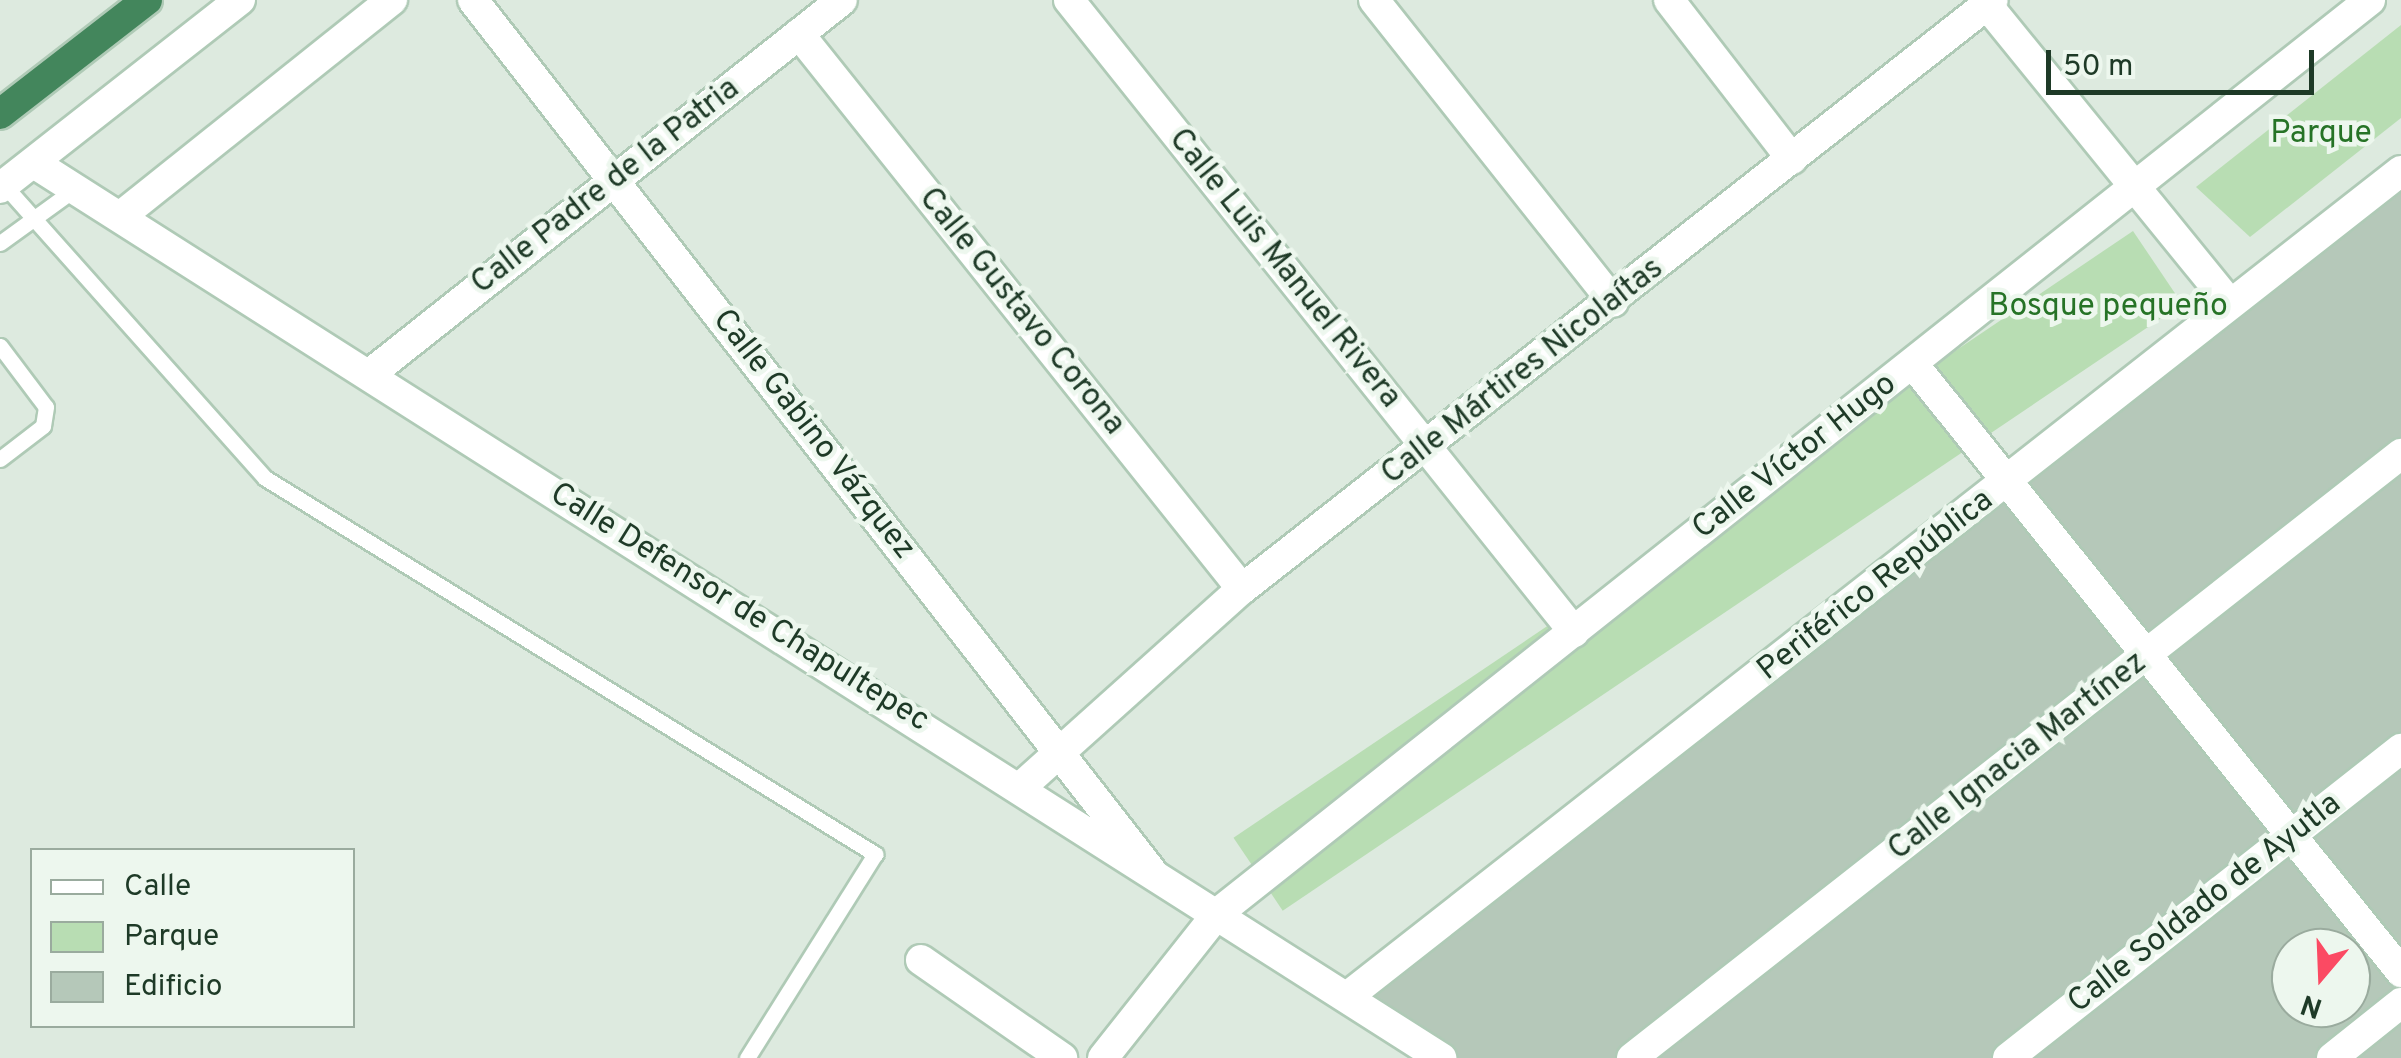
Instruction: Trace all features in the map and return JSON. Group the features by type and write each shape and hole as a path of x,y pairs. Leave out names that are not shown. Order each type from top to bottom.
{"highway":[{"path":"0,114 147,0"}],"street":[{"path":"2,186 240,0"},
{"path":"121,216 392,0"},
{"name":"Calle Gabino Vázquez","path":"473,0 1150,871"},
{"name":"Calle Padre de la Patria","path":"370,374 842,0"},
{"name":"Calle Luis Manuel Rivera","path":"1069,0 1574,632"},
{"path":"1374,0 1614,302"},
{"path":"1668,0 1792,159"},
{"name":"Calle Víctor Hugo","path":"1103,1058 1218,913 2370,0"},
{"path":"1987,2 2230,303"},
{"name":"Calle Mártires Nicolaítas","path":"1021,787 1058,749 1242,589 1614,302 1987,2"},
{"name":"Calle Gustavo Corona","path":"799,34 1242,589"},
{"name":"Calle Defensor de Chapultepec","path":"34,162 1441,1058"},
{"name":"Periférico República","path":"1348,997 2008,484 2230,303 2401,171"},
{"path":"1913,364 2151,654 2401,972"},
{"name":"Calle Ignacia Martínez","path":"1632,1058 2401,454"},
{"name":"Calle Soldado de Ayutla","path":"2008,1058 2401,749"},
{"path":"921,960 1062,1058"},
{"path":"2332,1058 2401,1003"}],"lane":[{"path":"2,186 265,478 875,854 747,1058"},
{"path":"0,244 76,188"},
{"path":"0,346 42,399 46,419 0,459"}],"green space":[{"name":"Parque","path":"2401,25 2401,118 2250,237 2196,187"},
{"name":"Bosque pequeño","path":"2133,231 2182,304 1283,911 1233,838"}],"building":[{"path":"2401,168 2401,1058 1442,1058 1347,997"}]}
